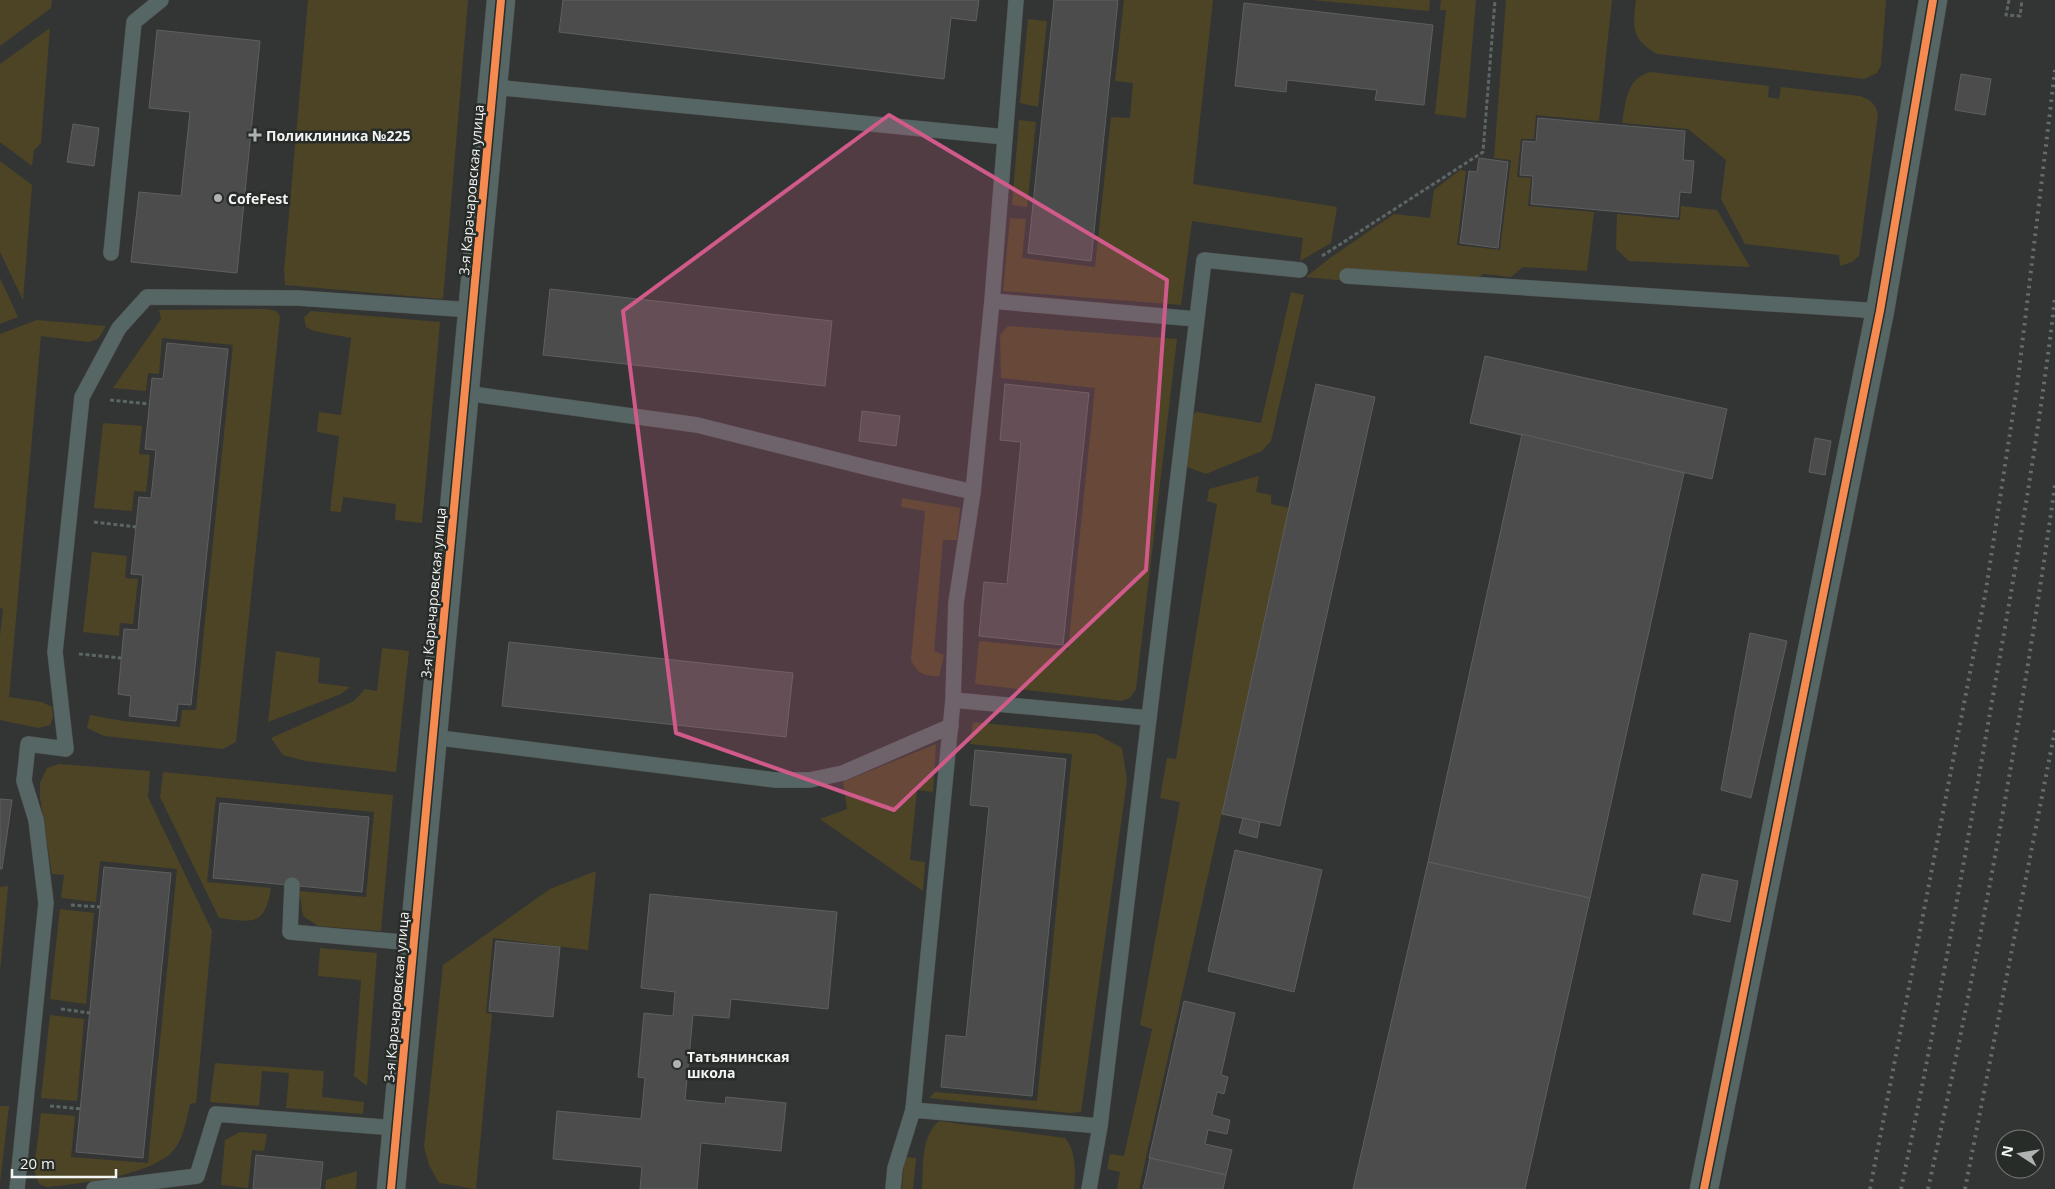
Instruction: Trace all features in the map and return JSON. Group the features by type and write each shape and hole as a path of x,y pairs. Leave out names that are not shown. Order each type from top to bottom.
{"street":[{"name":"3-я Карачаровская улица","path":"390,1189 501,0"},
{"path":"1704,1189 1880,311 1933,0"}],"lane":[{"path":"111,253 134,22 162,0"},
{"path":"893,1189 895,1168 913,1110 951,726 956,603 973,492 992,301 1016,0"},
{"path":"493,86 1006,136"},
{"path":"1089,1189 1100,1126 1204,260 1300,270"},
{"path":"1347,276 1880,311"},
{"path":"17,1189 46,903 36,820 24,781 28,744 66,748 55,652 82,396 120,328 147,296 298,298 472,310"},
{"path":"992,301 1196,319"},
{"path":"465,393 697,425 973,492"},
{"path":"953,700 1148,718"},
{"path":"432,736 775,780 810,780 843,774 951,726"},
{"path":"292,885 290,932 413,943"},
{"path":"913,1110 1100,1126"},
{"path":"94,1189 197,1182 216,1114 396,1128"}],"path":[{"path":"1300,270 1483,152 1495,0"},
{"path":"2009,0 2006,15 2020,16 2022,0"},
{"path":"82,396 149,404"},
{"path":"68,519 136,527"},
{"path":"55,652 121,658"},
{"path":"27,1104 82,1109"}],"highlighted area":[{"path":"889,115 1167,280 1146,570 894,810 676,733 623,311"}],"shaded area":[{"path":"0,0 52,0 51,8 0,46"},
{"path":"308,0 468,0 443,299 285,285 284,271"},
{"path":"1124,0 1213,0 1193,184 1337,207 1331,243 1300,261 1303,238 1192,221 1181,305 1003,291 1010,218 1026,219 1022,258 1095,267 1111,117 1130,118 1133,83 1115,81"},
{"path":"1312,0 1430,0 1429,11"},
{"path":"1441,0 1476,0 1466,118 1435,114 1446,10 1440,10"},
{"path":"1506,0 1612,0 1599,121 1536,115 1534,139 1521,139 1517,177 1531,178 1528,206 1594,212 1587,271 1523,267 1511,277 1484,274 1450,291 1306,277 1394,214 1430,218 1434,190 1460,170 1466,171 1457,245 1500,250 1511,160 1494,158"},
{"path":"1636,0 1886,0 1881,65 1877,73 1864,79 1657,54 1638,38 1634,26"},
{"path":"1028,19 1047,21 1038,107 1020,103"},
{"path":"50,28 41,143 34,150 32,166 0,142 0,64"},
{"path":"1650,72 1769,86 1768,97 1779,99 1781,87 1860,96 1872,102 1878,114 1859,256 1852,262 1840,266 1839,255 1745,244 1721,199 1726,160 1688,129 1622,123 1628,92 1636,80"},
{"path":"1019,120 1036,122 1027,207 1012,205"},
{"path":"0,161 32,185 23,300 0,252"},
{"path":"1681,206 1717,210 1750,267 1629,261 1616,249 1617,214 1680,220"},
{"path":"0,278 18,317 0,324"},
{"path":"1291,292 1304,295 1271,441 1262,451 1206,474 1187,467 1190,419 1196,412 1261,423"},
{"path":"267,309 276,311 280,316 236,742 223,749 104,736 87,728 90,715 123,721 180,727 182,710 196,710 233,345 162,338 159,374 148,373 146,391 113,388 161,319 159,310"},
{"path":"311,311 440,322 422,523 395,520 396,504 343,497 341,512 330,511 339,436 317,432 319,412 341,415 351,338 314,331 306,327 304,317"},
{"path":"37,320 106,326 98,339 88,342 41,336 9,697 42,702 52,707 53,717 50,725 38,728 0,720 0,636 3,609 0,608 0,334"},
{"path":"1008,326 1177,339 1136,689 1130,698 1121,701 975,684 979,641 1068,650 1095,388 1001,378 1000,335"},
{"path":"103,423 142,426 139,454 150,455 146,492 134,491 132,511 94,508"},
{"path":"1259,476 1256,492 1271,495 1271,504 1289,508 1139,1189 1117,1189 1120,1172 1107,1169 1110,1154 1124,1156 1152,1029 1140,1025 1180,802 1160,798 1167,758 1176,759 1217,504 1207,501 1209,489"},
{"path":"902,498 960,508 957,540 943,540 934,651 944,655 939,676 922,673 911,660 925,511 901,507"},
{"path":"92,552 127,556 125,578 138,579 133,624 120,623 119,636 83,632"},
{"path":"382,648 409,651 396,772 305,761 283,755 271,738 354,701 365,689 377,691"},
{"path":"276,651 320,658 318,683 350,687 341,694 268,722"},
{"path":"973,722 1096,734 1122,748 1127,780 1081,1112 1070,1113 929,1098 935,1092 1037,1101 1072,754 970,744"},
{"path":"936,744 933,792 917,790 910,860 925,862 923,891 820,819 847,809 843,782"},
{"path":"59,764 150,771 148,797 212,931 196,1103 190,1104 183,1132 176,1147 167,1157 153,1165 135,1171 97,1180 47,1187 39,1184 34,1170 41,1113 75,1116 71,1157 148,1163 177,869 100,861 96,902 61,898 64,875 52,874 40,798 40,783 47,768"},
{"path":"163,772 393,795 381,931 318,926 303,916 299,891 366,897 374,812 216,797 207,882 271,888 265,910 261,916 248,921 219,918 160,797"},
{"path":"596,871 588,950 493,938 486,1013 492,1014 476,1189 439,1183 429,1165 424,1147 443,965 550,889"},
{"path":"8,886 0,972 0,887"},
{"path":"60,909 94,913 86,1004 50,999"},
{"path":"320,948 377,953 367,1086 354,1076 361,980 318,976"},
{"path":"50,1015 84,1019 77,1101 41,1098"},
{"path":"215,1063 324,1071 322,1097 364,1102 363,1114 286,1108 289,1073 262,1071 259,1106 210,1102"},
{"path":"0,1106 9,1106 0,1183"},
{"path":"939,1121 1065,1138 1069,1143 1073,1156 1075,1169 1074,1189 922,1189 926,1144 929,1135"},
{"path":"240,1132 267,1134 264,1151 252,1150 248,1188 221,1185 225,1140"},
{"path":"904,1157 916,1158 913,1189 902,1189"},
{"path":"357,1171 356,1189 325,1189 326,1180"}],"building":[{"path":"563,0 979,0 976,21 951,18 944,79 559,32"},
{"path":"1054,0 1118,0 1091,261 1028,253"},
{"path":"1244,3 1433,25 1424,105 1375,100 1377,90 1287,80 1286,92 1235,86"},
{"path":"157,30 260,41 237,273 131,262 139,192 181,196 190,112 149,108"},
{"path":"1961,74 1991,79 1985,115 1955,110"},
{"path":"1538,118 1685,131 1683,160 1694,161 1691,193 1680,192 1678,217 1531,204 1533,176 1520,175 1523,141 1536,142"},
{"path":"73,124 99,128 94,166 67,162"},
{"path":"1479,158 1508,162 1498,248 1460,243 1469,171 1477,172"},
{"path":"550,289 832,321 825,386 543,355"},
{"path":"167,343 228,349 191,705 178,704 176,721 129,716 131,696 118,694 124,629 138,630 143,575 131,574 139,497 151,498 156,450 145,449 152,378 163,379"},
{"path":"1485,356 1727,409 1712,479 1470,423"},
{"path":"1005,384 1089,393 1063,645 979,636 984,582 1007,584 1021,442 1000,440"},
{"path":"1316,384 1375,397 1280,826 1222,814"},
{"path":"862,411 900,416 896,446 859,441"},
{"path":"1522,434 1684,473 1590,898 1428,862"},
{"path":"1815,438 1831,441 1825,475 1809,472"},
{"path":"1750,633 1787,641 1751,798 1721,790"},
{"path":"509,642 793,673 786,737 502,706"},
{"path":"975,750 1066,759 1032,1096 941,1087 946,1035 966,1037 989,807 970,805"},
{"path":"0,799 12,800 2,869 0,869"},
{"path":"220,803 369,817 362,892 213,878"},
{"path":"1243,818 1260,822 1257,838 1239,833"},
{"path":"1235,850 1322,870 1294,992 1208,971"},
{"path":"1428,862 1590,898 1525,1189 1353,1189"},
{"path":"104,867 171,873 143,1158 76,1152"},
{"path":"1702,874 1738,881 1730,922 1693,914"},
{"path":"650,894 837,912 828,1009 731,999 729,1018 693,1015 685,1100 725,1104 726,1097 786,1103 781,1151 701,1143 697,1189 640,1189 642,1167 553,1159 557,1111 641,1119 645,1078 638,1077 644,1013 673,1016 675,992 641,988"},
{"path":"496,941 560,947 553,1017 489,1011"},
{"path":"1184,1001 1235,1013 1221,1075 1228,1077 1224,1094 1217,1092 1212,1115 1230,1120 1227,1134 1208,1130 1205,1144 1232,1150 1226,1175 1149,1158"},
{"path":"256,1155 323,1162 320,1189 253,1189"},
{"path":"1150,1158 1226,1175 1223,1189 1143,1189"}],"railway":[{"path":"1870,1189 1986,590 2017,387 2055,70"},
{"path":"1901,1189 1948,948 2009,605 2034,452 2055,298"},
{"path":"1928,1189 1965,1014 2014,750 2055,485"},
{"path":"1965,1189 2055,730"}],"cycle path":[{"path":"391,1189 501,0"},
{"path":"1704,1189 1880,311 1933,0"}],"place":[{"name":"Поликлиника №225","path":"255,135"},
{"name":"CofeFest","path":"218,198"},
{"name":"Татьянинская школа","path":"677,1064"}]}
